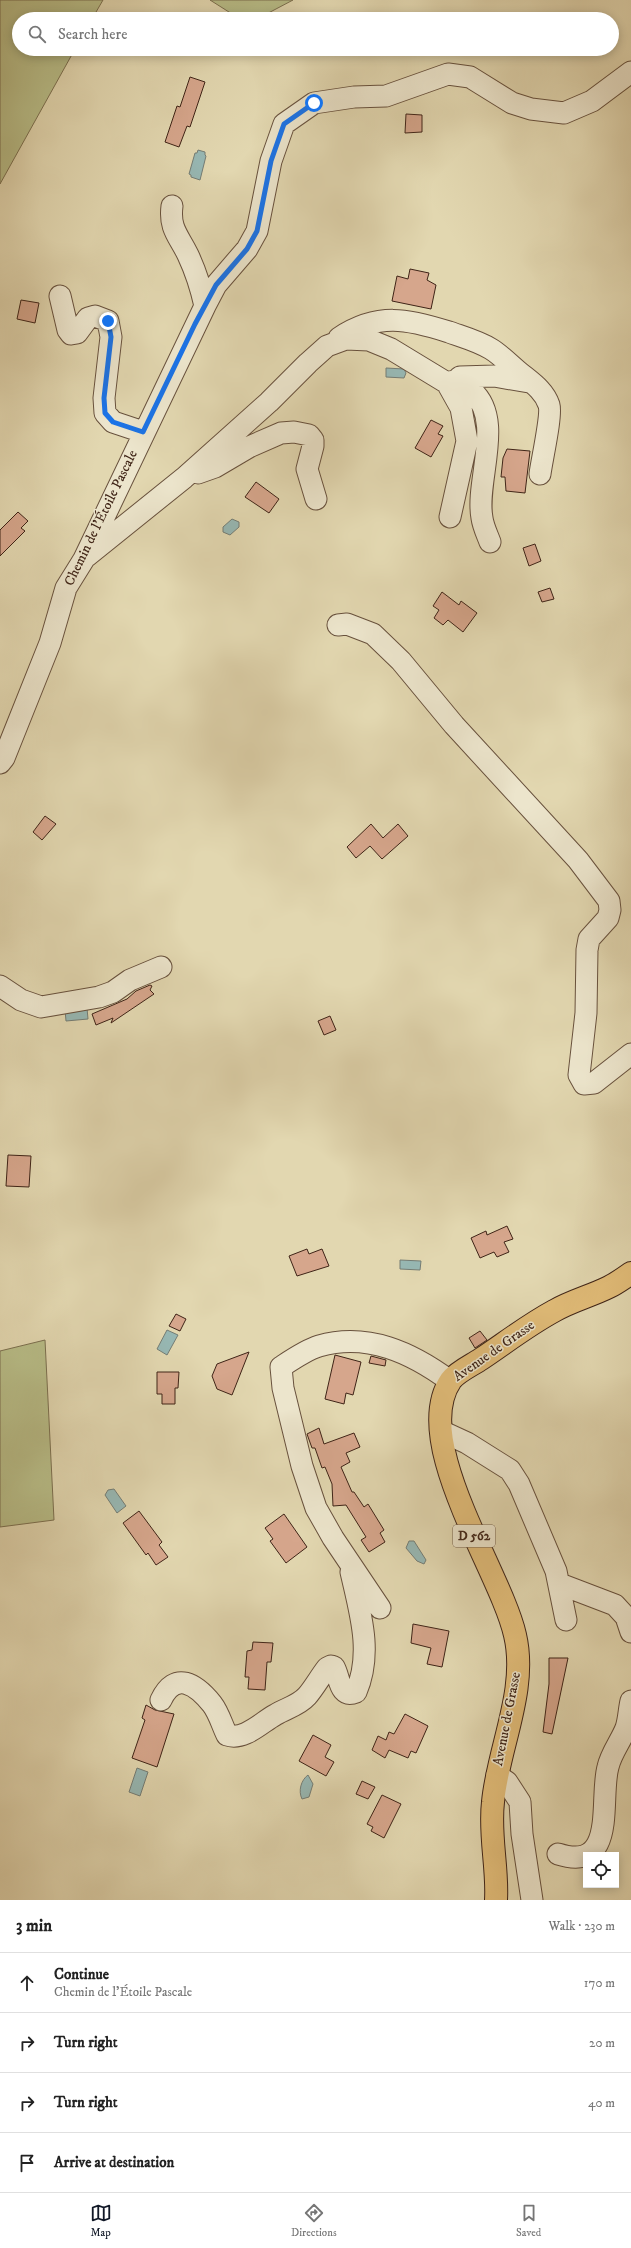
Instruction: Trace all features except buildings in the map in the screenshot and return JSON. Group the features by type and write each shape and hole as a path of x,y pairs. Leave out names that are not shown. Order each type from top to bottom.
{"main road":[{"name":"Avenue de Grasse","path":"496,1900 492,1803 516,1684 518,1656 515,1635 500,1593 468,1525 446,1458 441,1431 442,1397 450,1381 555,1310 610,1287 631,1273"}],"lane":[{"name":"Chemin de l'Étoile Pascale","path":"0,763 4,758 50,643 66,588 84,559 143,432 216,285 247,249 257,231 271,161 284,124 314,103 354,97 386,96 448,74 470,77 512,103 531,109 564,113 592,101 631,72"},
{"path":"172,206 170,217 173,228 188,254 199,281 205,306"},
{"path":"60,296 68,330 71,334 77,333 88,318 95,316 108,321 111,337 104,398 105,413 113,422 143,432"},
{"path":"84,559 184,478 269,402 327,346 352,330 363,325 401,319 417,322 477,342 493,350 532,383 546,399 551,413 543,447 540,474"},
{"path":"327,346 346,338 369,340 390,349 472,391 479,400 486,415 488,426 481,493 482,518 490,542"},
{"path":"452,382 460,377 481,375 532,383"},
{"path":"450,517 467,441 462,408 452,382"},
{"path":"184,478 216,467 249,447 281,433 294,432 309,435 313,440 313,446 307,469 316,499"},
{"path":"338,625 347,624 373,634 401,661 450,720 578,860 604,891 609,901 610,910 608,918 589,939 587,950 586,1013 579,1075 580,1081 584,1084 594,1083 631,1054"},
{"path":"0,986 21,1000 41,1007 99,998 113,992 130,980 161,967"},
{"path":"380,1608 348,1561 316,1508 302,1466 283,1388 281,1366 318,1346 338,1342 365,1343 406,1352 427,1364 450,1381"},
{"path":"441,1431 467,1443 510,1470 528,1504 556,1571 560,1584 566,1620"},
{"path":"161,1700 166,1689 171,1685 179,1682 190,1684 212,1705 227,1734 231,1736 250,1731 275,1714 298,1704 307,1696 327,1668 331,1666 334,1667 342,1689 345,1693 351,1694 356,1692 361,1679 365,1653 362,1621 348,1561"},
{"path":"560,1584 615,1605 626,1617 631,1632"},
{"path":"558,1854 578,1857 592,1852 599,1843 603,1831 607,1768 626,1727 631,1701"},
{"path":"497,1775 507,1782 520,1802 524,1849 532,1900"}],"green space":[{"path":"0,0 103,0 96,12 12,12 12,56 71,56 0,184"},
{"path":"210,0 293,0 270,12 229,12"},
{"path":"45,1340 54,1520 0,1527 0,1351"}],"water":[{"path":"198,150 205,152 206,156 200,180 191,177 189,174 195,153 197,153"},
{"path":"386,368 404,369 406,373 404,378 386,377"},
{"path":"232,519 239,522 239,527 230,535 223,532 223,527"},
{"path":"87,1008 88,1019 66,1021 65,1010"},
{"path":"400,1260 421,1261 420,1270 400,1269"},
{"path":"167,1330 178,1335 167,1355 157,1349"},
{"path":"114,1489 126,1506 117,1513 105,1495 108,1490"},
{"path":"409,1541 414,1541 426,1560 424,1564 417,1561 406,1548"},
{"path":"137,1768 148,1772 140,1796 129,1792"},
{"path":"308,1775 313,1784 309,1797 302,1799 300,1793 301,1786"}],"route":[{"path":"108,321 111,337 104,398 105,413 113,422 143,432 195,324 216,285 247,249 257,231 271,161 284,124 314,103"}]}
